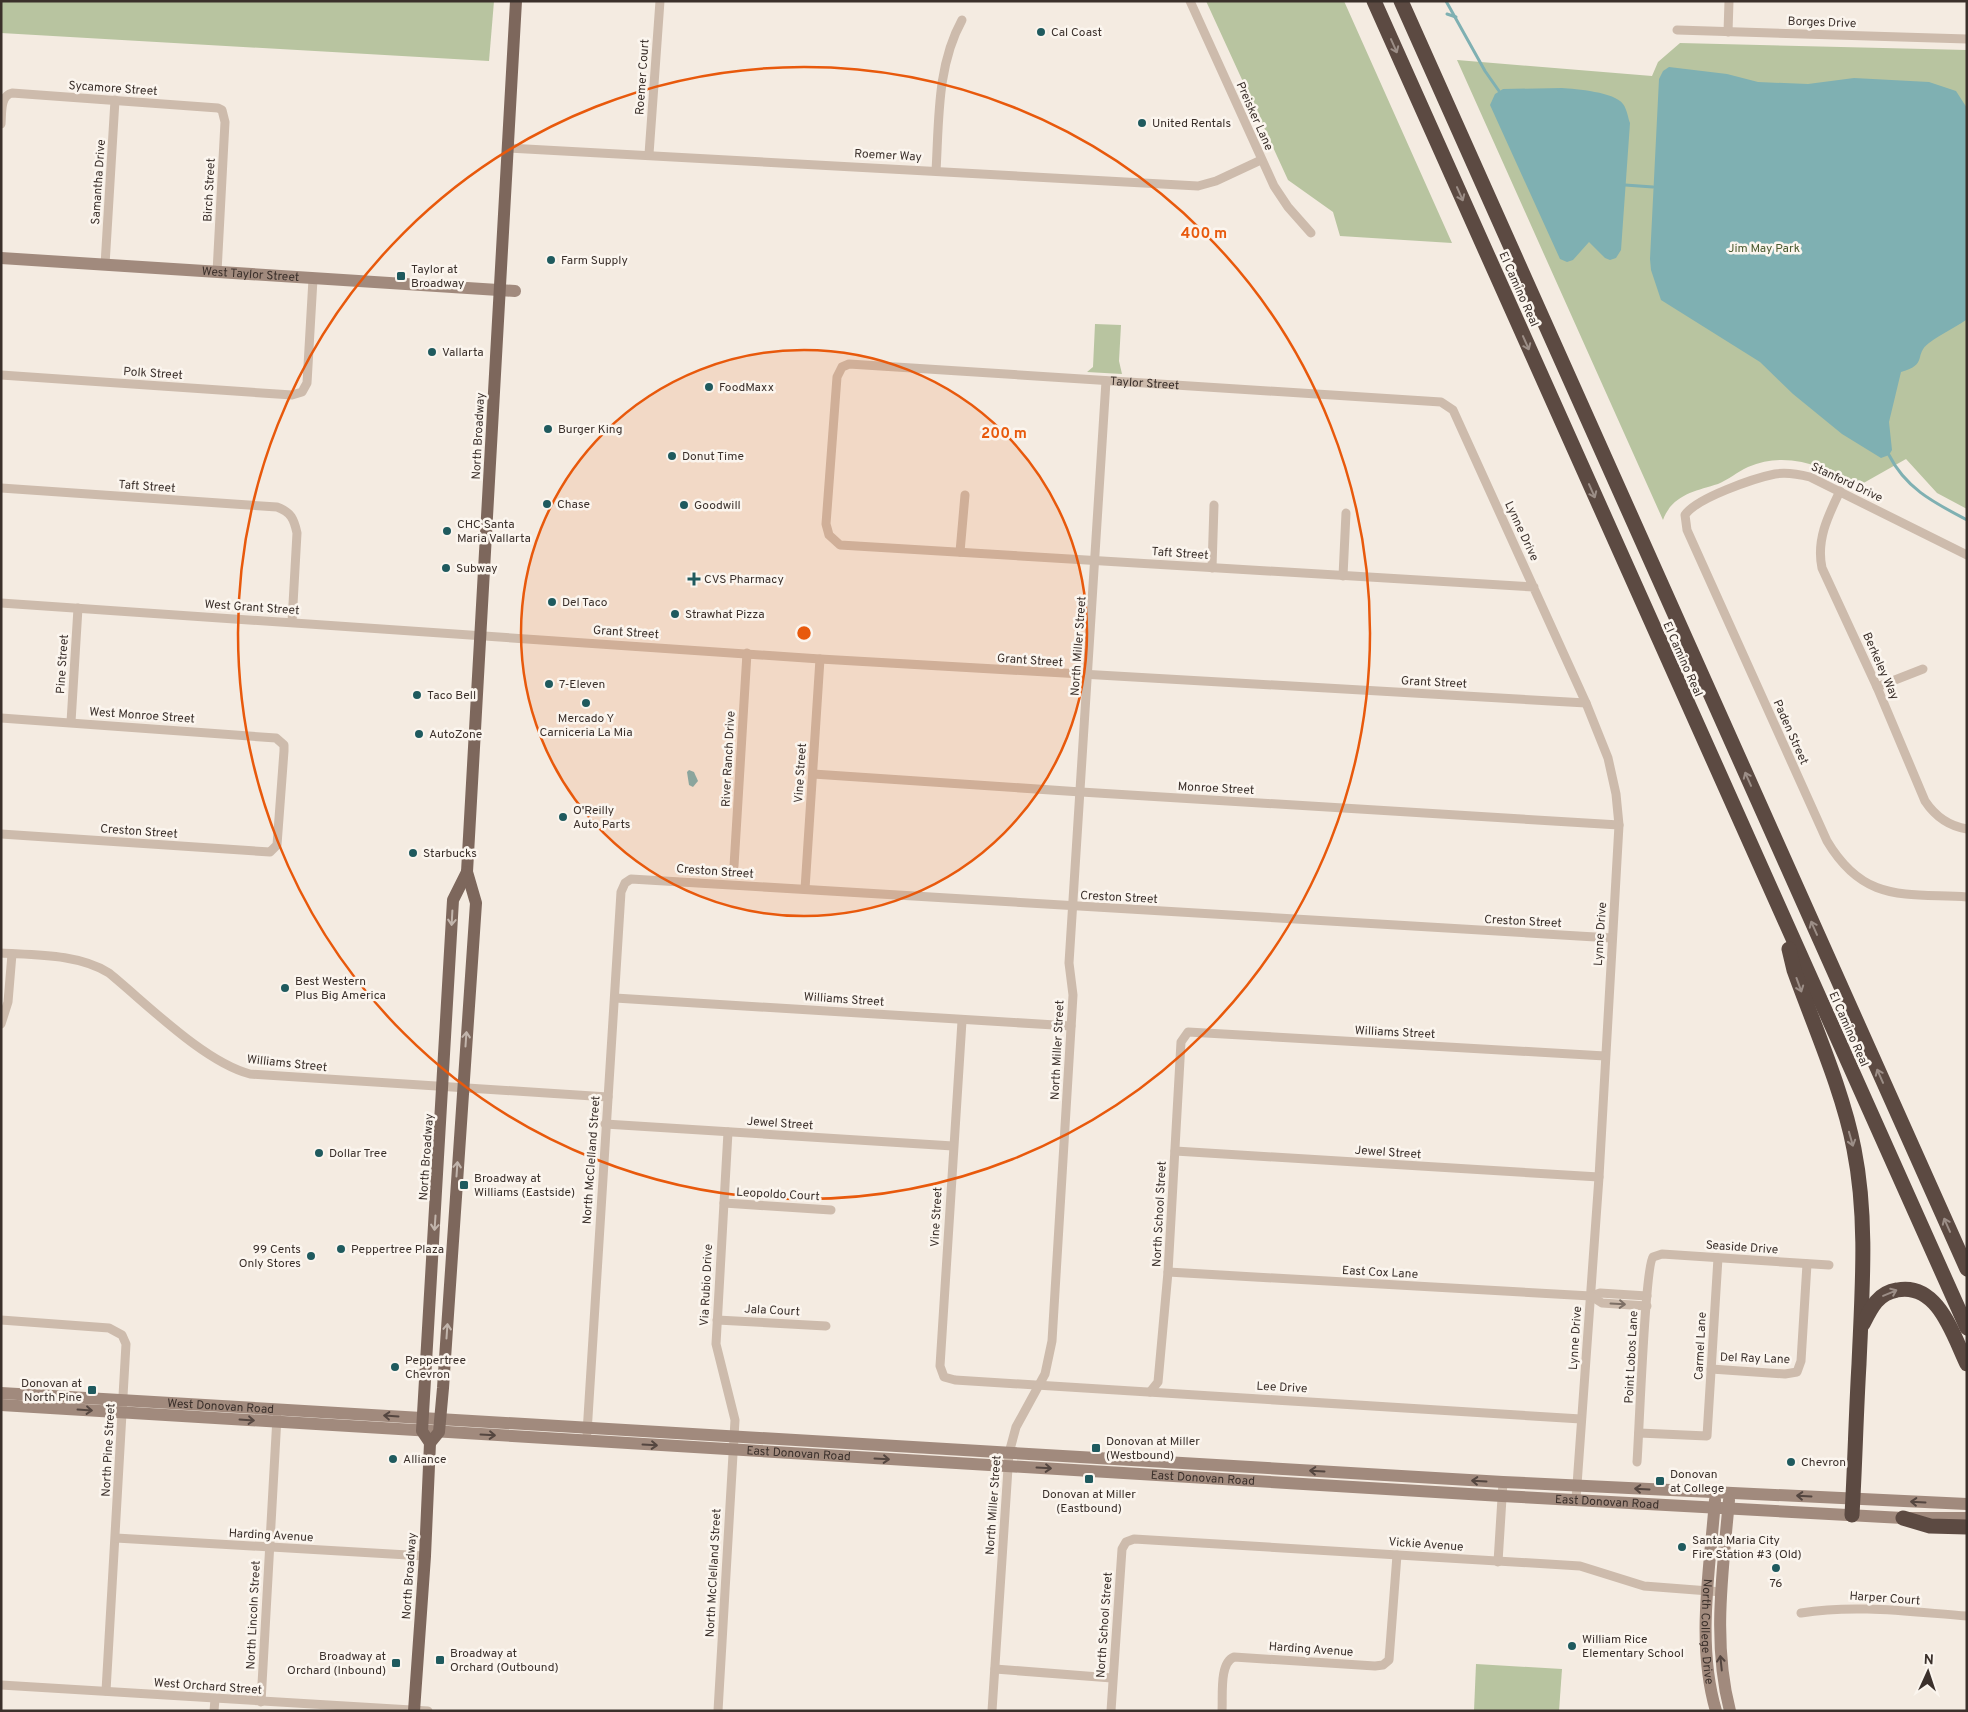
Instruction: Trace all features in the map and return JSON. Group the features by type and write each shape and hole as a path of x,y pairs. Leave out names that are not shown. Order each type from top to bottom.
{"highway":[{"name":"El Camino Real","path":"1374,1 1783,920 1967,1328"},
{"name":"El Camino Real","path":"1401,1 1967,1269"},
{"path":"1783,920 1794,970 1841,1104 1854,1148 1861,1192 1863,1226 1852,1514"},
{"path":"1860,1330 1871,1308 1879,1298 1892,1291 1904,1288 1918,1290 1931,1298 1939,1310 1967,1364"},
{"path":"1903,1518 1930,1526 1967,1527"}],"main road":[{"name":"North Broadway","path":"439,1425 476,903 467,872 516,1"},
{"name":"West Taylor Street","path":"1,258 500,290"},
{"path":"500,290 515,291"},
{"name":"North Broadway","path":"422,1424 444,1087 453,900 467,872"},
{"name":"West Donovan Road","path":"1,1393 123,1406 439,1425"},
{"name":"West Donovan Road","path":"1,1405 123,1406"},
{"path":"422,1424 430,1444"},
{"path":"430,1444 439,1425"},
{"name":"East Donovan Road","path":"439,1425 588,1428 1503,1482 1967,1504"},
{"name":"East Donovan Road","path":"439,1425 587,1441 732,1450 1502,1496 1714,1506 1903,1518 1967,1518"},
{"name":"North Broadway","path":"414,1710 425,1556 430,1444"},
{"name":"North College Drive","path":"1715,1492 1707,1591 1706,1653 1711,1694 1716,1711"},
{"name":"North College Drive","path":"1729,1493 1719,1648 1730,1711"}],"street":[{"name":"Roemer Court","path":"649,154 660,1"},
{"name":"Preisker Lane","path":"1190,1 1261,160 1288,207 1311,233"},
{"path":"1728,32 1729,1"},
{"path":"936,171 942,82 954,34 962,20"},
{"name":"Borges Drive","path":"1677,30 1967,39"},
{"name":"Sycamore Street","path":"1,124 4,97 12,93 222,110"},
{"name":"Samantha Drive","path":"105,265 116,100"},
{"name":"Birch Street","path":"217,272 225,122 222,110"},
{"name":"Roemer Way","path":"508,148 649,154 1198,186 1216,181 1261,160"},
{"name":"Polk Street","path":"1,375 292,395 302,392 307,383 313,278"},
{"name":"Taylor Street","path":"828,535 826,524 837,377 842,367 849,364 1359,396 1441,402 1448,405"},
{"name":"North Miller Street","path":"992,1711 1009,1453 1016,1427 1045,1374 1052,1341 1073,995 1069,963 1089,676 1106,381"},
{"name":"Lynne Drive","path":"1448,405 1453,410 1586,703 1608,758 1616,794 1618,824 1612,938 1591,1296 1576,1500"},
{"name":"Stanford Drive","path":"1712,498 1761,477 1777,474 1810,476 1967,555"},
{"name":"Taft Street","path":"1,488 277,507 289,513 294,520 297,533 292,622"},
{"name":"Berkeley Way","path":"1840,491 1824,529 1820,558 1822,568 1877,687 1925,801 1933,813 1946,823 1967,828"},
{"path":"960,552 965,495"},
{"name":"Paden Street","path":"1712,498 1690,508 1685,515 1687,530 1827,842 1837,858 1867,885 1884,891 1967,897"},
{"path":"1212,568 1214,505"},
{"path":"1342,576 1346,512"},
{"name":"Taft Street","path":"828,535 840,545 1534,587"},
{"name":"West Grant Street","path":"1,603 502,636"},
{"name":"Pine Street","path":"71,722 78,608"},
{"name":"Grant Street","path":"502,636 1089,676 1586,703"},
{"name":"River Ranch Drive","path":"734,866 747,654"},
{"name":"Vine Street","path":"805,889 820,659"},
{"path":"1877,687 1923,669"},
{"name":"West Monroe Street","path":"1,718 276,738 280,740 284,750 275,849"},
{"name":"Monroe Street","path":"813,774 1618,824"},
{"name":"Creston Street","path":"1,834 270,852 275,849"},
{"name":"Creston Street","path":"625,883 636,878 1612,938"},
{"name":"North McClelland Street","path":"587,1441 605,1124 621,892 625,883"},
{"name":"Williams Street","path":"1,953 82,960 97,965 206,1054 243,1072 277,1077 608,1097"},
{"path":"1,1024 8,1002 12,954"},
{"name":"Williams Street","path":"615,998 962,1021 1071,1026"},
{"name":"Vine Street","path":"962,1021 940,1366 944,1376 955,1380 982,1382"},
{"name":"Williams Street","path":"1185,1035 1188,1032 1605,1056"},
{"name":"North School Street","path":"1150,1392 1158,1382 1168,1272 1181,1042 1185,1035"},
{"name":"Jewel Street","path":"605,1124 953,1146"},
{"name":"Via Rubio Drive","path":"728,1132 716,1344 735,1420 733,1436"},
{"name":"Jewel Street","path":"1175,1151 1598,1177"},
{"name":"Leopoldo Court","path":"724,1203 831,1210"},
{"name":"Seaside Drive","path":"1655,1256 1662,1254 1829,1265"},
{"name":"Point Lobos Lane","path":"1637,1462 1647,1296 1650,1262 1655,1256"},
{"name":"Carmel Lane","path":"1639,1432 1707,1436 1718,1258"},
{"name":"Del Ray Lane","path":"1711,1369 1785,1374 1797,1372 1802,1361 1807,1264"},
{"name":"East Cox Lane","path":"1168,1272 1591,1296 1600,1293 1647,1296"},
{"name":"East Cox Lane","path":"1591,1296 1602,1303 1647,1306"},
{"name":"North Pine Street","path":"1,1320 109,1328 118,1331 126,1344 106,1691"},
{"name":"Jala Court","path":"717,1320 826,1326"},
{"name":"Lee Drive","path":"982,1382 1582,1418"},
{"name":"North Lincoln Street","path":"261,1702 277,1416"},
{"name":"North McClelland Street","path":"718,1711 733,1436"},
{"path":"1498,1562 1503,1482"},
{"name":"Harding Avenue","path":"116,1538 425,1556"},
{"name":"Vickie Avenue","path":"1126,1542 1134,1540 1580,1566 1644,1586 1722,1592"},
{"name":"North School Street","path":"1111,1711 1122,1549 1126,1542"},
{"name":"Harding Avenue","path":"1222,1711 1225,1669 1231,1658 1375,1666 1389,1660 1397,1555"},
{"name":"Harper Court","path":"1801,1613 1833,1608 1857,1608 1967,1616"},
{"path":"995,1669 1112,1678"},
{"name":"West Orchard Street","path":"1,1684 261,1702 428,1711"},
{"path":"214,1711 215,1699"}],"green space":[{"path":"1,1 494,1 489,61 1,33"},
{"path":"1206,1 1344,1 1452,243 1340,236 1333,212 1288,180"},
{"name":"Jim May Park","path":"1680,43 1967,50 1967,509 1937,493 1906,459 1860,485 1819,467 1791,460 1777,460 1748,467 1718,484 1685,495 1672,505 1663,520 1457,60 1652,76 1658,62"},
{"path":"1095,324 1121,325 1119,361 1122,374 1087,372 1093,367"},
{"path":"1476,1664 1562,1669 1559,1711 1474,1711"}],"water":[{"path":"1669,67 1727,74 1758,82 1808,84 1854,78 1929,82 1956,91 1967,108 1966,320 1924,347 1915,366 1901,372 1889,422 1892,450 1889,455 1881,458 1842,434 1793,394 1760,362 1661,300 1651,270 1650,259 1659,79 1663,71"},
{"path":"1562,88 1595,92 1619,100 1624,106 1630,123 1621,250 1616,258 1610,260 1605,258 1589,242 1573,260 1567,262 1560,259 1490,105 1495,94 1503,89"},
{"path":"689,770 694,772 698,781 693,787 689,785 687,772"}],"waterway":[{"path":"1446,1 1485,71 1499,91"},
{"path":"1447,14 1456,17"},
{"path":"1625,185 1653,187"},
{"path":"1889,455 1904,477 1922,494 1967,520"}],"place":[{"name":"Cal Coast","path":"1041,32"},
{"name":"United Rentals","path":"1142,123"},
{"name":"Farm Supply","path":"551,260"},
{"name":"Taylor at Broadway","path":"401,276"},
{"name":"Vallarta","path":"432,352"},
{"name":"FoodMaxx","path":"709,387"},
{"name":"Burger King","path":"548,429"},
{"name":"Donut Time","path":"672,456"},
{"name":"Chase","path":"547,504"},
{"name":"Goodwill","path":"684,505"},
{"name":"CHC Santa Maria Vallarta","path":"447,531"},
{"name":"Subway","path":"446,568"},
{"name":"CVS Pharmacy","path":"694,579"},
{"name":"Del Taco","path":"552,602"},
{"name":"Strawhat Pizza","path":"675,614"},
{"name":"7-Eleven","path":"549,684"},
{"name":"Taco Bell","path":"417,695"},
{"name":"Mercado Y Carniceria La Mia","path":"586,703"},
{"name":"AutoZone","path":"419,734"},
{"name":"O'Reilly Auto Parts","path":"563,817"},
{"name":"Starbucks","path":"413,853"},
{"name":"Best Western Plus Big America","path":"285,988"},
{"name":"Dollar Tree","path":"319,1153"},
{"name":"Broadway at Williams (Eastside)","path":"464,1185"},
{"name":"Peppertree Plaza","path":"341,1249"},
{"name":"99 Cents Only Stores","path":"311,1256"},
{"name":"Peppertree Chevron","path":"395,1367"},
{"name":"Donovan at North Pine","path":"92,1390"},
{"name":"Donovan at Miller (Westbound)","path":"1096,1448"},
{"name":"Alliance","path":"393,1459"},
{"name":"Chevron","path":"1791,1462"},
{"name":"Donovan at Miller (Eastbound)","path":"1089,1479"},
{"name":"Donovan at College","path":"1660,1481"},
{"name":"Santa Maria City Fire Station #3 (Old)","path":"1682,1547"},
{"name":"76","path":"1776,1568"},
{"name":"William Rice Elementary School","path":"1572,1646"},
{"name":"Broadway at Orchard (Outbound)","path":"440,1660"},
{"name":"Broadway at Orchard (Inbound)","path":"396,1663"}]}
